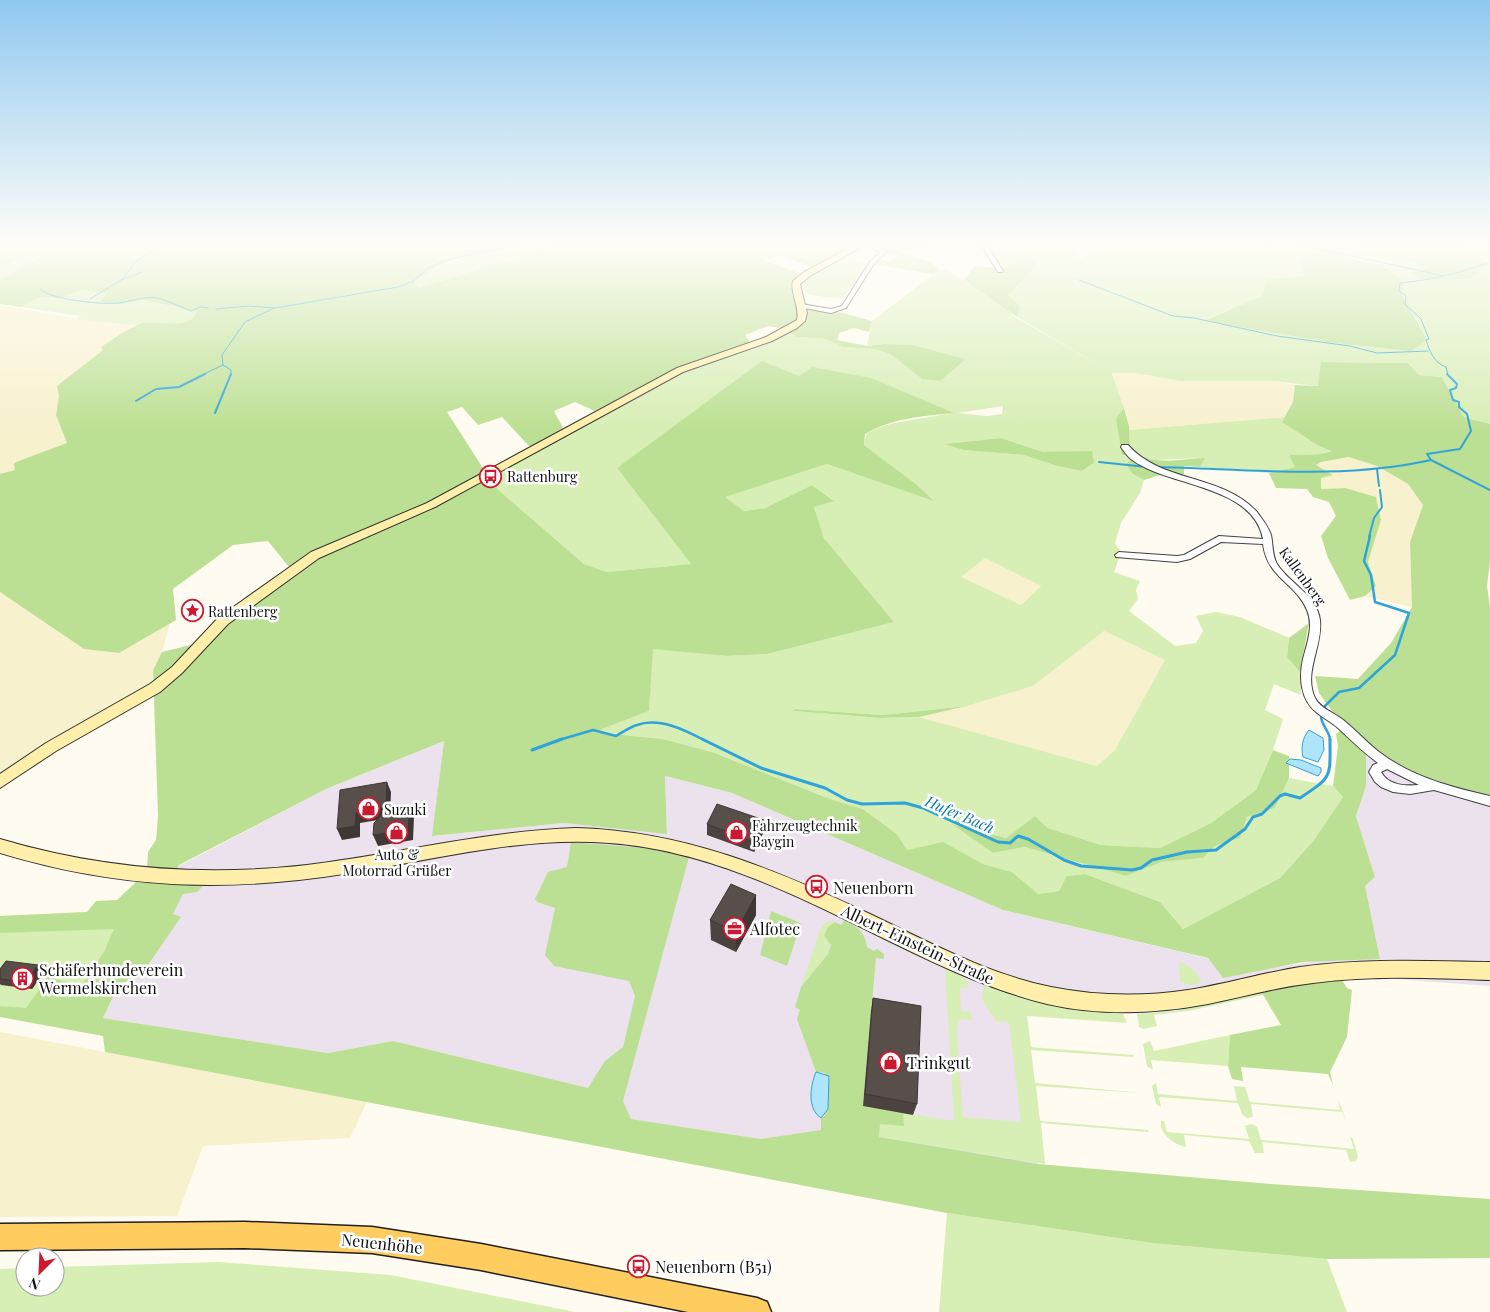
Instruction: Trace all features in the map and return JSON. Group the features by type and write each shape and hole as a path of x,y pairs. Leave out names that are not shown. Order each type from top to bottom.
{"main road":[{"name":"Neuenhöhe","path":"0,1236 246,1235 372,1240 489,1258 757,1312"}],"street":[{"path":"0,782 44,751 155,688 177,670 224,621 315,555 431,506 680,370 779,334 801,320 803,313 800,306"},
{"path":"801,306 831,311 844,306"},
{"name":"Kallenberg","path":"1125,447 1130,454 1144,463 1211,487 1246,506 1265,531 1267,551 1274,566 1310,607 1314,617 1305,673 1311,700 1388,764 1434,785 1490,801"},
{"name":"Kallenberg","path":"1118,555 1177,559 1187,557 1219,539 1267,542"},
{"path":"1388,764 1377,768 1375,772 1378,779 1385,784 1412,789 1424,789 1434,785"},
{"name":"Albert-Einstein-Straße","path":"0,846 53,861 96,870 146,876 202,878 311,872 526,838 587,835 654,842 714,855 761,872 952,962 1001,982 1066,999 1107,1004 1148,1004 1175,1001 1295,976 1327,972 1390,970 1490,971"}],"shaded area":[{"path":"0,306 74,318 141,324 114,337 112,342 101,347 103,350 57,386 59,396 56,415 67,443 16,462 15,470 0,474"},
{"path":"1112,373 1135,373 1181,381 1273,381 1295,385 1293,402 1285,417 1129,430 1127,416"},
{"path":"1349,457 1377,466 1408,484 1423,505 1410,542 1412,607 1365,596 1376,586 1368,562 1381,520 1345,488 1321,489 1321,478 1332,474 1315,465 1321,462"},
{"path":"985,558 1041,586 1021,605 960,577"},
{"path":"0,592 84,649 119,653 170,623 162,652 153,670 152,687 0,778"},
{"path":"1104,631 1165,660 1115,750 1097,766 919,717 967,706 1033,686"},
{"path":"444,741 433,836 564,823 667,833 665,776 732,793 1003,910 1257,970 1332,959 1380,958 1364,886 1375,877 1356,816 1366,786 1366,755 1457,789 1490,797 1490,986 1394,979 1342,980 1301,985 1195,1008 1137,1014 1083,1011 1018,997 1038,1164 821,1131 761,1139 631,1119 623,1102 393,1041 328,1053 103,1018 179,866 326,789"},
{"path":"0,1032 367,1102 350,1138 203,1146 177,1216 0,1217"}],"green space":[{"path":"173,306 197,311 186,322 172,325 145,325 77,319 80,316 21,307"},
{"path":"173,306 818,306 872,321 869,332 854,328 839,333 837,340 867,346 884,344 912,345 966,359 940,381 922,379 890,354 874,349 843,347 826,339 797,337 784,329 768,326 745,335 751,344 684,365 595,411 575,402 554,411 563,428 530,447 502,417 478,425 462,407 447,412 495,487 584,564 607,572 691,564 617,468 762,361 799,376 812,367 871,378 954,413 897,421 865,434 864,445 916,484 934,501 827,464 725,497 744,511 765,508 812,485 834,501 814,507 824,538 894,622 767,654 726,656 653,649 649,711 594,732 663,739 712,752 830,799 863,809 897,834 907,850 943,842 983,864 1012,872 1038,894 1059,891 1067,876 1085,874 1160,902 1183,929 1280,878 1314,840 1343,797 1333,786 1338,746 1336,734 1344,727 1319,693 1315,676 1358,679 1391,643 1412,607 1410,542 1423,505 1408,484 1377,466 1349,457 1321,462 1316,465 1333,475 1321,478 1321,489 1345,488 1376,497 1381,520 1368,562 1376,586 1365,596 1350,600 1328,558 1321,536 1336,516 1329,502 1313,497 1307,489 1276,488 1269,473 1295,467 1289,455 1320,454 1332,451 1317,445 1282,422 1293,402 1295,385 1318,386 1321,362 1408,363 1419,375 1442,377 1464,417 1490,424 1490,561 1487,586 1490,607 1490,797 1457,789 1366,755 1366,786 1356,816 1375,877 1365,886 1380,959 1303,962 1223,978 1208,958 1003,910 732,793 665,776 667,834 564,823 432,836 444,741 326,789 179,865 176,871 147,869 148,852 156,840 158,816 153,670 162,652 207,641 247,607 244,598 289,567 268,541 233,545 173,589 176,620 119,653 84,649 0,592 0,474 15,470 14,464 16,462 67,443 56,415 59,396 57,386 103,350 101,347 140,324 180,323 193,318 197,311"},
{"path":"891,306 1003,306 1015,317 1109,371 1017,317 1020,306 1237,306 1205,320 1427,340 1408,306 1490,306 1490,424 1464,417 1442,377 1419,375 1408,363 1322,362 1318,386 1273,381 1181,381 1135,373 1112,373 1124,408 1116,418 1130,449 1129,430 1285,417 1282,422 1317,445 1333,450 1320,454 1289,455 1296,467 1269,473 1200,467 1205,458 1155,460 1140,458 1133,474 1144,480 1140,493 1121,523 1115,543 1121,552 1114,572 1140,581 1136,590 1138,599 1129,611 1175,646 1196,643 1203,631 1196,616 1216,612 1240,617 1289,638 1287,656 1300,672 1301,695 1274,684 1265,710 1283,719 1273,750 1256,790 1211,823 1160,848 1101,845 1048,828 1035,816 1006,838 954,824 993,853 1025,847 1126,876 1162,862 1203,858 1215,846 1240,838 1247,817 1275,808 1289,778 1333,786 1343,797 1314,840 1280,878 1183,929 1160,902 1085,874 1068,876 1059,891 1037,894 1012,872 983,864 943,843 907,850 897,834 863,809 830,799 712,752 663,739 593,732 649,711 652,648 726,656 767,654 894,622 824,538 814,507 833,500 812,485 765,508 744,511 724,497 827,464 933,500 916,484 864,445 866,434 898,422 953,412 799,376 617,468 691,564 607,572 584,564 495,487 487,472 595,411 684,365 772,336 784,329 797,337 826,339 843,347 874,349 890,354 922,379 940,381 965,359 904,346 867,346 872,321","holes":["1003,406 1002,414 987,416 958,413","1001,438 1043,452 1094,463 1082,471 1057,466 1024,455 963,450 945,444","985,558 1041,586 1021,605 961,577","1104,631 1165,660 1115,750 1097,766 919,717 880,718 793,711 795,709 883,715 967,706 1033,686"]},
{"path":"1002,306 1020,306 1017,317"},
{"path":"1238,306 1408,306 1427,340 1411,351 1337,343 1204,321"},
{"path":"1124,408 1129,426 1130,449 1138,455 1156,460 1205,458 1200,467 1184,466 1184,474 1160,475 1144,480 1133,474 1126,464 1136,455 1122,455 1116,418"},
{"path":"1001,438 1043,452 1092,451 1094,463 1082,471 1057,466 1024,455 963,450 944,444"},
{"path":"1309,623 1300,672 1287,657 1289,638"},
{"path":"967,706 919,717 880,718 793,711 795,709 883,715"},
{"path":"1273,750 1289,756 1289,778 1275,808 1247,817 1240,838 1215,846 1203,858 1162,862 1126,876 1025,847 993,853 952,824 1006,838 1035,816 1048,828 1101,845 1160,848 1211,823 1256,790"},
{"path":"571,842 645,848 689,857 623,1101 631,1119 761,1139 821,1130 821,1118 825,1116 825,1073 816,1072 797,1019 800,1010 795,1007 801,987 828,954 831,945 824,935 828,927 835,922 841,925 844,920 860,930 867,947 874,951 877,949 884,954 884,959 876,958 863,1105 903,1113 904,1126 880,1124 879,1137 1038,1164 1271,1184 1490,1199 1490,1258 1327,1259 1152,1243 947,1213 105,1052 103,1036 0,1017 0,1006 26,1008 48,977 81,986 104,952 114,929 0,933 0,916 87,912 96,901 117,900 136,882 203,886 197,892 183,894 173,914 181,917 139,978 120,983 103,1018 328,1053 393,1041 588,1088 605,1061 623,1047 635,996 629,981 554,966 545,955 555,908 537,902 535,899 548,872 567,867"},
{"path":"137,910 86,1015 0,1016 0,916"},
{"path":"771,911 801,923 787,966 760,955"},
{"path":"828,921 835,922 828,954 801,987 821,927"},
{"path":"1179,962 1193,969 1199,976 1201,983 1190,985 1180,982"},
{"path":"945,969 965,978 969,987 960,988 961,1011 971,1012 972,1020 958,1019 958,1026 956,1026 963,1117 1021,1122 1009,1022 994,1021 994,1015 991,1015 982,999 984,985 1053,1006 1123,1014 1127,1023 1027,1016 1031,1047 1133,1055 1134,1057 1031,1050 1035,1083 1142,1093 1036,1086 1040,1121 1148,1130 1149,1132 1041,1123 1045,1164 879,1137 880,1124 903,1113 954,1121"},
{"path":"1342,980 1347,988 1352,990 1347,1037 1330,1072 1333,1085 1328,1074 1241,1067 1243,1081 1232,1079 1228,1066 1230,1035 1281,1025 1262,993 1301,985"},
{"path":"1262,993 1263,995 1188,1011 1154,1015 1157,1026 1143,1029 1139,1027 1137,1014 1175,1011"},
{"path":"1230,1035 1228,1066 1151,1060 1153,1070 1147,1066 1143,1044 1150,1041 1154,1051"},
{"path":"1156,1083 1158,1094 1237,1101 1234,1086 1245,1087 1250,1102 1340,1110 1338,1099 1347,1123 1342,1112 1251,1104 1253,1117 1247,1118 1242,1114 1238,1103 1159,1097 1161,1107 1156,1104 1152,1086"},
{"path":"1161,1121 1164,1121 1167,1132 1249,1139 1245,1126 1252,1124 1257,1127 1261,1140 1354,1149 1350,1137 1353,1139 1358,1157 1356,1161 1350,1162 1346,1150 1262,1142 1264,1153 1255,1153 1249,1141 1184,1135 1186,1147 1168,1138 1162,1130"},
{"path":"947,1213 1152,1243 1327,1259 1347,1312 939,1312"},
{"path":"219,1262 391,1275 575,1312 0,1312 0,1269 15,1268 15,1297 65,1297 65,1267"}],"water":[{"path":"1309,730 1323,738 1324,750 1318,762 1303,757 1303,743"},
{"path":"1290,759 1301,760 1321,768 1321,772 1318,776 1286,763"},
{"path":"816,1072 829,1076 828,1109 821,1118 813,1109 811,1097 812,1084"}],"building":[{"path":"387,782 386,807 356,813 355,826 337,829 340,790"},
{"path":"717,804 764,820 754,842 707,824"},
{"path":"410,806 408,830 373,835 374,823 387,810"},
{"path":"731,884 756,895 736,932 710,920"},
{"path":"6,961 38,965 25,982 0,979 0,969"},
{"name":"Trinkgut","path":"873,998 921,1006 917,1104 865,1094"}],"waterway":[{"path":"179,306 191,311 200,307 208,308"},
{"path":"216,309 247,306"},
{"path":"252,306 275,308 285,306"},
{"path":"1147,306 1173,316 1194,318 1277,336 1350,346 1377,353 1428,351"},
{"name":"Hufer Bach","path":"1407,306 1421,319 1429,339 1426,340 1431,353 1438,363 1446,367 1448,375"},
{"path":"223,365 222,355 245,322 274,308"},
{"path":"202,375 223,365"},
{"path":"223,365 231,370 231,374"},
{"path":"136,401 156,389 179,387 205,374"},
{"path":"215,413 231,374"},
{"name":"Hufer Bach","path":"1431,460 1427,454 1460,449 1471,431 1467,414 1459,407 1459,402 1453,400 1450,390 1456,388 1457,384 1448,375"},
{"path":"1157,467 1329,472 1363,470 1431,460"},
{"path":"1431,460 1490,490"},
{"path":"1099,462 1147,467"},
{"name":"Hufer Bach","path":"1377,469 1379,486"},
{"name":"Hufer Bach","path":"1369,537 1374,518 1382,507 1380,490"},
{"name":"Hufer Bach","path":"1324,707 1339,692 1359,688 1395,655 1409,613 1375,602 1371,575 1364,561 1370,536"},
{"name":"Hufer Bach","path":"1321,717 1330,740"},
{"name":"Hufer Bach","path":"560,740 593,730 616,736 634,726 654,723 672,726 704,740"},
{"name":"Hufer Bach","path":"702,739 761,768 825,788 847,800 862,804 905,803 923,808 998,842 1010,843 1018,836 1028,839 1064,860 1081,866 1132,870 1141,868 1152,860 1187,852 1216,850 1245,829 1253,817 1262,814 1280,796 1285,794 1300,798 1319,785 1327,775 1330,762 1330,740"},
{"name":"Hufer Bach","path":"532,750 560,740"}],"place":[{"name":"Rattenburg","path":"491,476"},
{"name":"Rattenberg","path":"192,611"},
{"name":"Suzuki","path":"368,809"},
{"name":"Auto & Motorrad Grüßer","path":"397,832"},
{"name":"Fahrzeugtechnik Baygin","path":"736,833"},
{"name":"Neuenborn","path":"817,887"},
{"name":"Alfotec","path":"734,928"},
{"name":"Schäferhundeverein Wermelskirchen","path":"23,978"},
{"name":"Trinkgut","path":"891,1062"},
{"name":"Neuenborn (B51)","path":"639,1266"}]}
